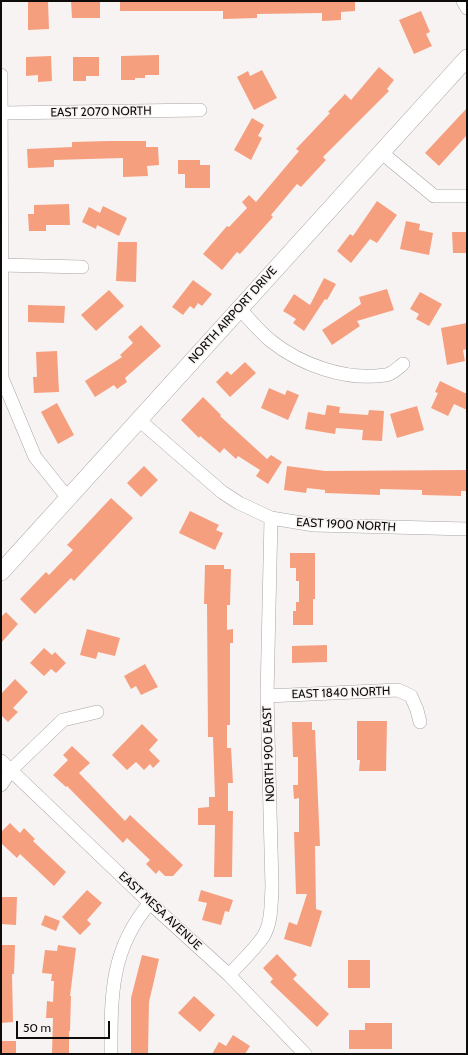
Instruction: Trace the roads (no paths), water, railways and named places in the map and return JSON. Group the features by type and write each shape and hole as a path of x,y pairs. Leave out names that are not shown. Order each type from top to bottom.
{"street":[{"path":"462,1 467,8"},
{"name":"NORTH AIRPORT DRIVE","path":"1,572 467,58"},
{"path":"1,75 2,378 35,457 67,498"},
{"name":"EAST 2070 NORTH","path":"2,113 200,110"},
{"path":"382,153 434,196 467,196"},
{"path":"1,265 82,267"},
{"path":"239,308 272,341 295,356 327,369 360,376 387,376 403,364"},
{"name":"EAST 1900 NORTH","path":"139,420 222,492 245,506 271,518 314,525 467,529"},
{"name":"NORTH 900 EAST","path":"229,975 263,936 268,923 271,908 272,887 267,696 271,518"},
{"name":"EAST 1840 NORTH","path":"267,696 398,690 411,696 418,710 420,722"},
{"path":"1,785 11,770 63,720 97,712"},
{"name":"EAST MESA AVENUE","path":"1,761 150,903 229,975 305,1054"},
{"path":"111,1054 111,999 120,953 139,915 150,903"}]}
